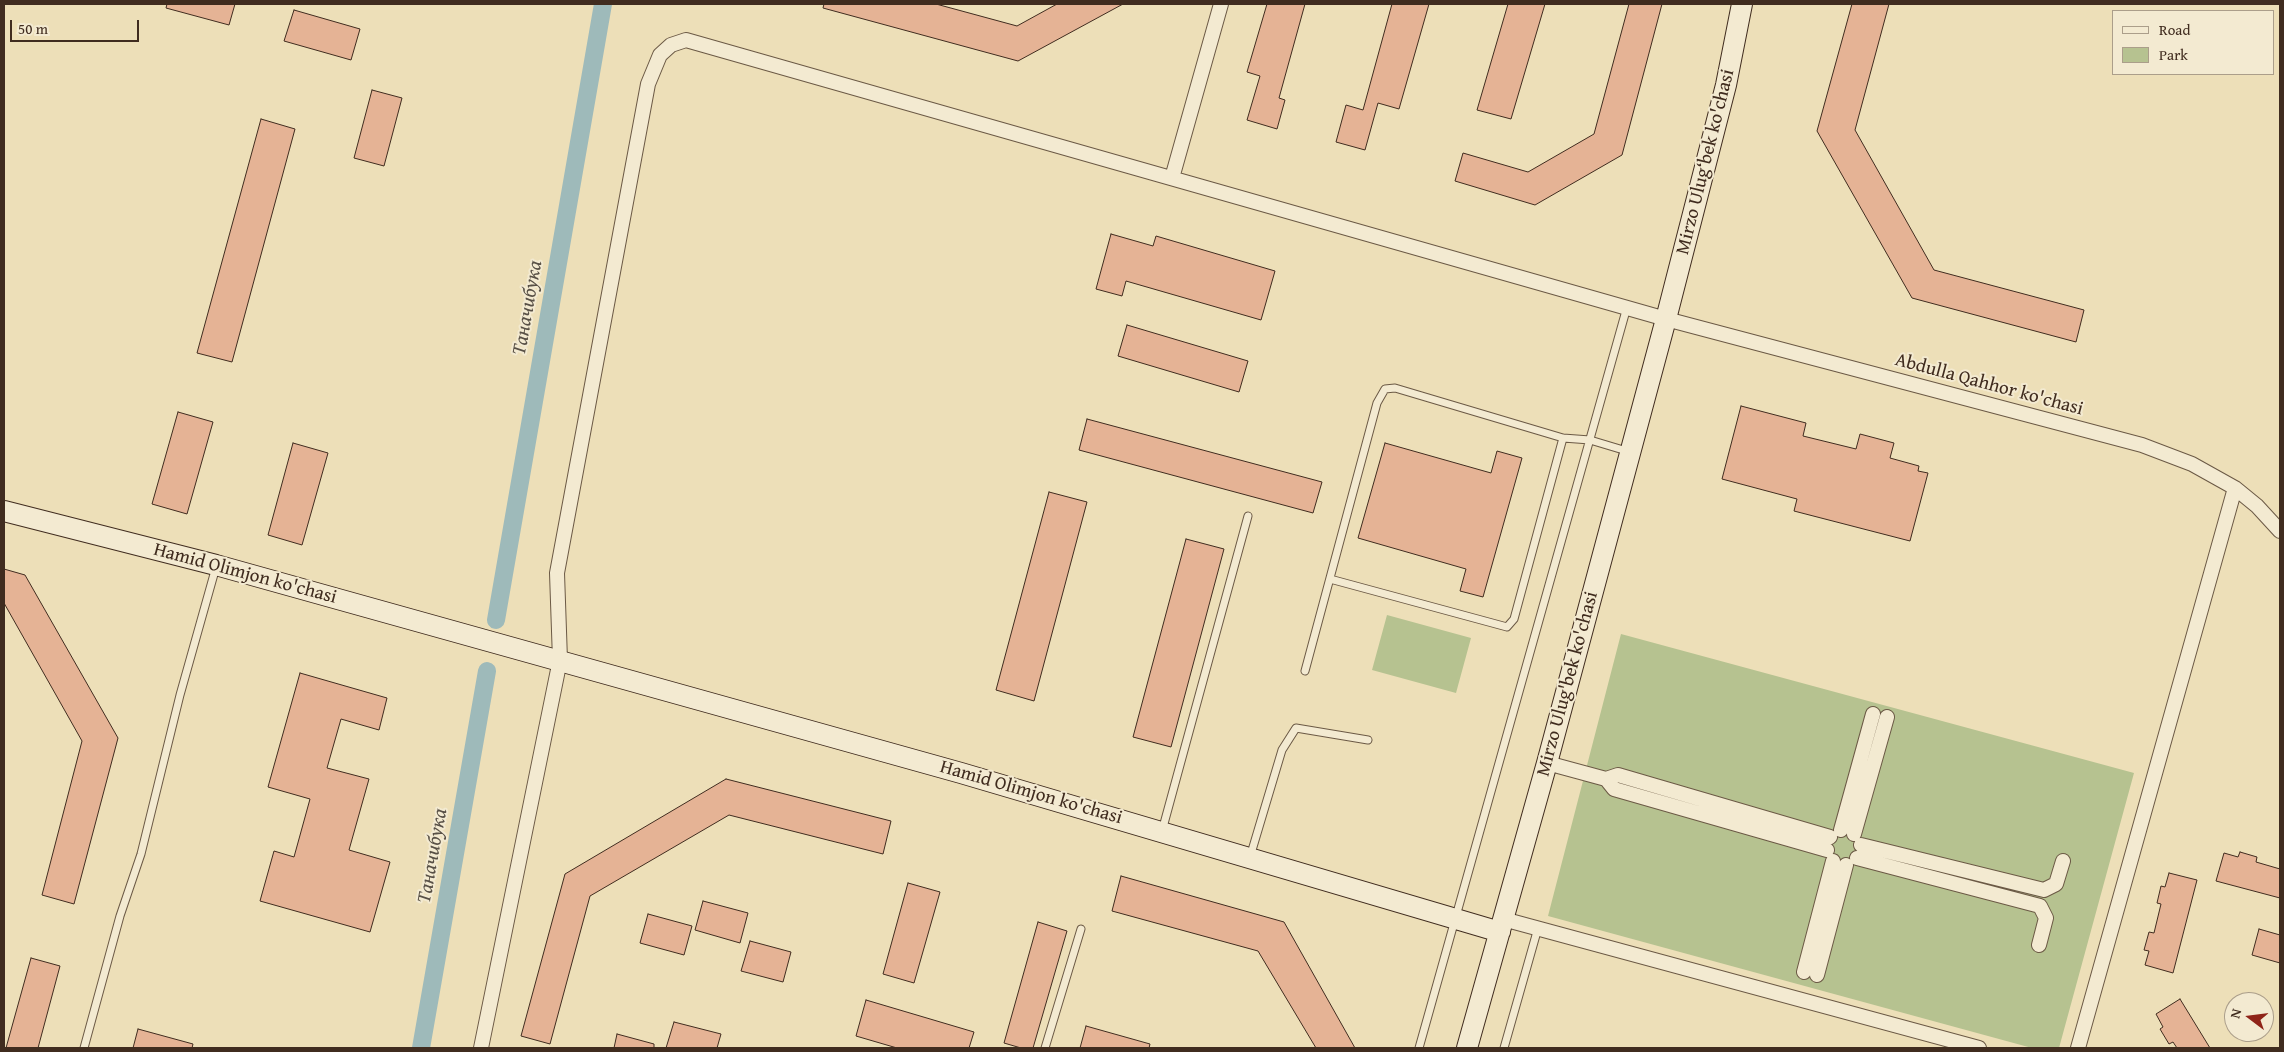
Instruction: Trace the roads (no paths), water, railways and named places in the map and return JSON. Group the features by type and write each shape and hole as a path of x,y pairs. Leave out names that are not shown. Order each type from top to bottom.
{"street":[{"path":"1172,178 1221,4"},
{"name":"Mirzo Ulug‘bek ko'chasi","path":"1666,319 1726,85 1742,4"},
{"name":"Abdulla Qahhor ko'chasi","path":"481,1048 560,660 557,573 648,84 660,55 671,45 686,40 1666,319 2142,445 2192,464 2235,488 2257,506 2280,531"},
{"name":"Mirzo Ulug'bek ko'chasi","path":"1467,1048 1547,763 1666,319"},
{"path":"2078,1048 2235,488"},
{"name":"Hamid Olimjon ko'chasi","path":"4,511 216,565 484,641 560,660 962,772 1456,919 1502,925"},
{"path":"1844,847 1872,714"},
{"path":"1810,973 1844,847 1887,717"},
{"path":"1547,763 1606,779 1618,775 1844,847 2040,906 2046,918 2039,945"},
{"path":"1844,847 2044,890 2056,884 2063,861"},
{"path":"1502,925 1538,928 1979,1048"}],"lane":[{"path":"1420,1048 1627,308"},
{"path":"1305,671 1377,403 1385,389 1395,388 1563,438 1590,440 1630,452"},
{"path":"1330,579 1507,627 1514,620 1563,438"},
{"path":"1162,832 1248,516"},
{"path":"84,1048 120,916 141,854 180,695 216,565"},
{"path":"1250,858 1282,750 1296,728 1368,740"},
{"path":"1504,1048 1538,928"},
{"path":"1045,1048 1081,929"}],"waterway":[{"name":"Таначибука","path":"496,620 603,4"},
{"name":"Таначибука","path":"421,1048 487,671"}]}
